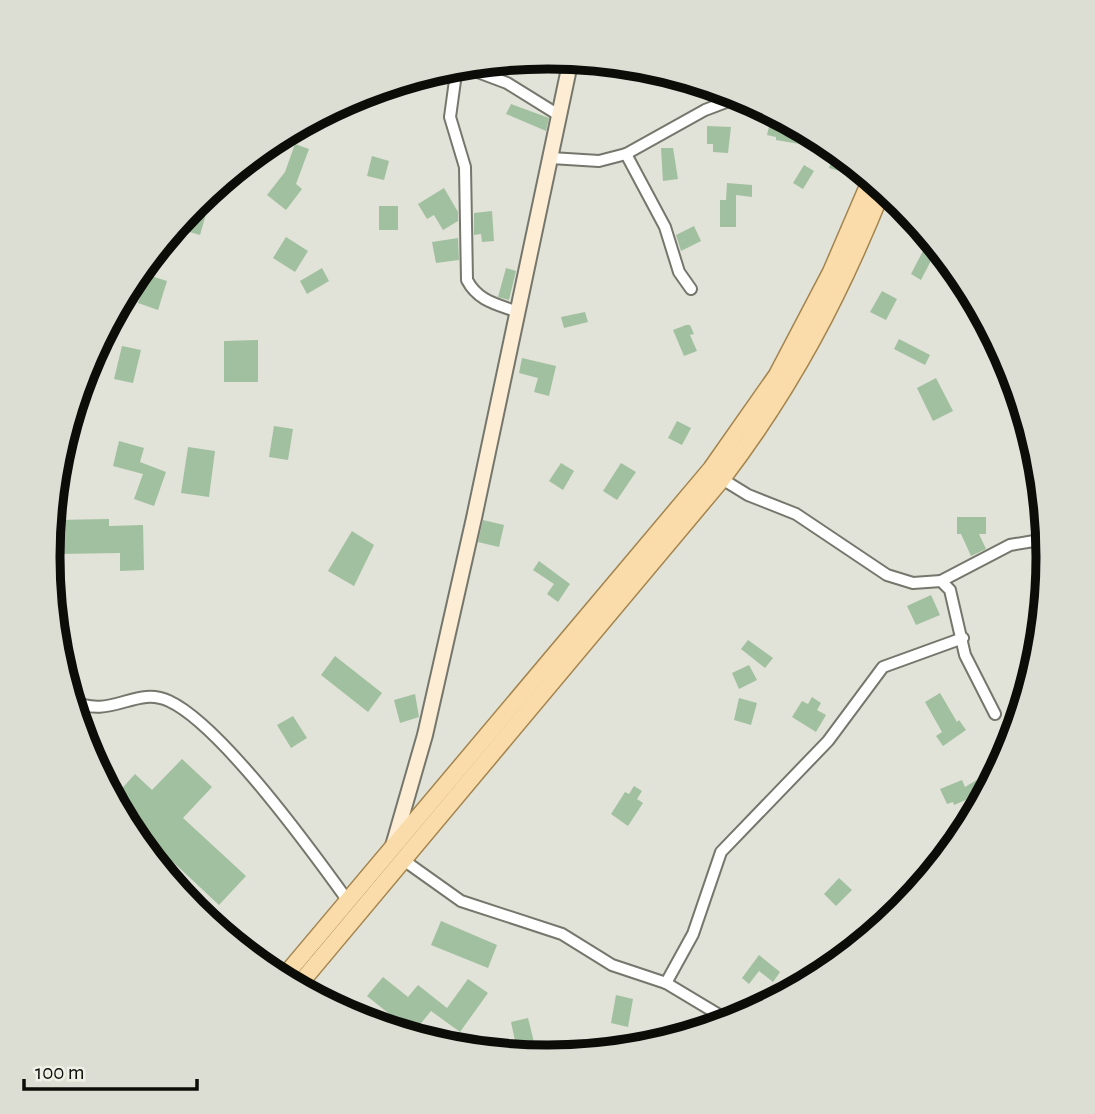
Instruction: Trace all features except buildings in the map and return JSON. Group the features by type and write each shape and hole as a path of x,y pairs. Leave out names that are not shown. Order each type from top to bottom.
{"main road":[{"path":"397,853 518,312 568,70"},
{"path":"302,980 488,732 688,499 748,419 778,375 812,312 867,188"},
{"path":"289,971 348,901 502,743 722,479 790,384 845,278 878,199"},
{"path":"488,732 502,743"}],"street":[{"path":"480,74 506,83 557,114"},
{"path":"456,77 450,117 465,167 467,280 474,292 484,300 518,312"},
{"path":"551,158 599,161 626,154 705,110 724,102"},
{"path":"626,154 665,227 679,272 691,289"},
{"path":"722,479 748,495 796,514 887,575 913,583 941,581 1010,545 1035,541"},
{"path":"941,581 950,590 965,655 995,714"},
{"path":"666,983 693,934 721,852 828,741 883,667 963,638"},
{"path":"83,706 88,709 151,696 168,700 187,712 250,777 348,901"},
{"path":"397,853 461,901 562,934 612,965 666,983 718,1014"}]}
